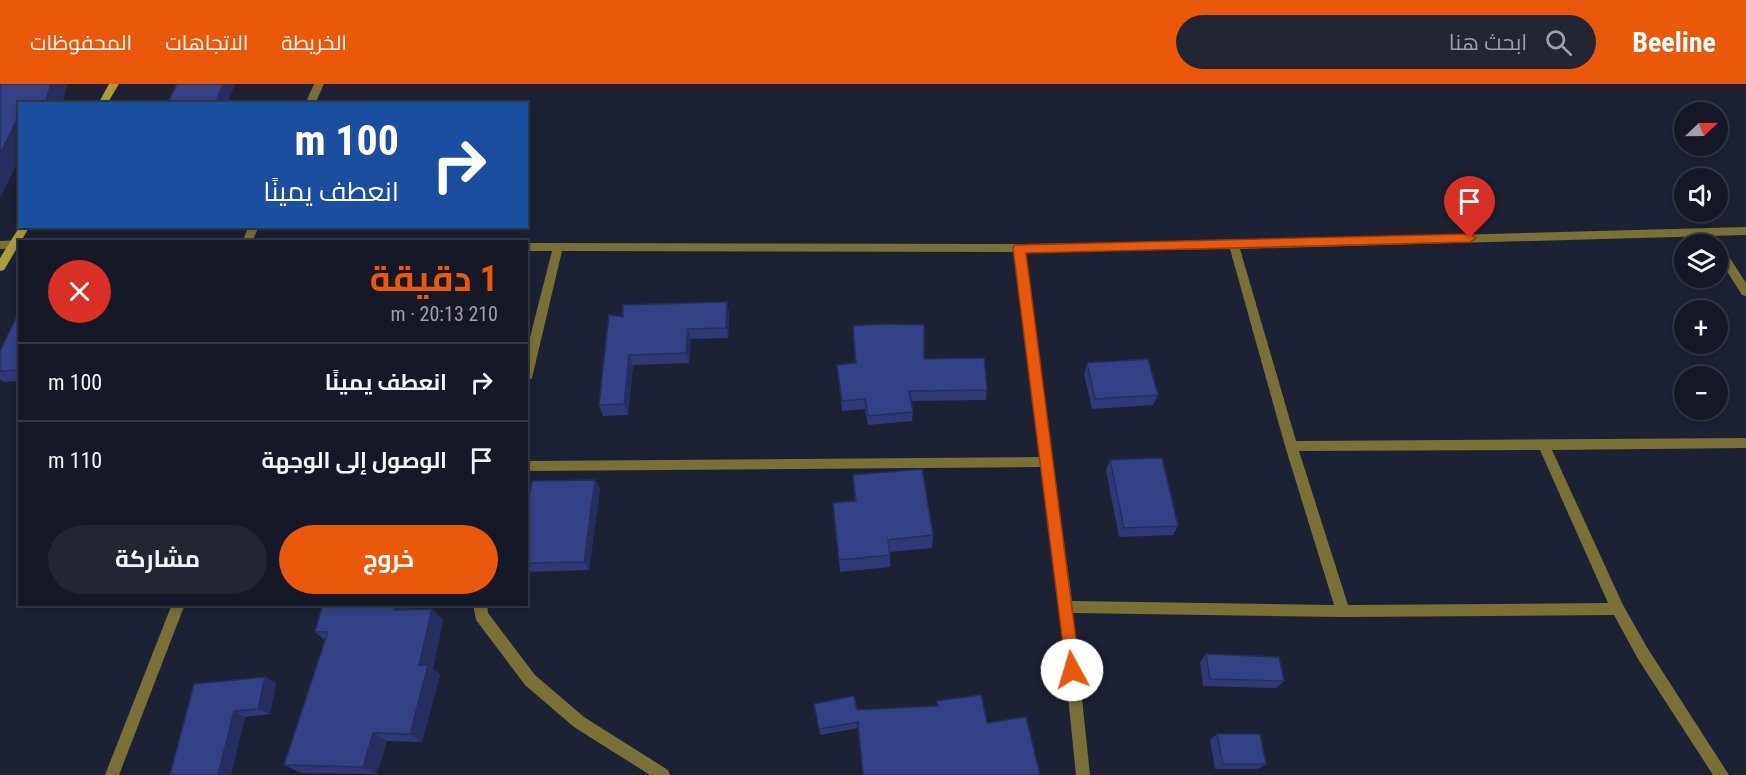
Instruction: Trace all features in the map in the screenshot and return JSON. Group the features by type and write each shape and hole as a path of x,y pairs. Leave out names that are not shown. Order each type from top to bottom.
{"street":[{"path":"103,102 114,84"},
{"path":"311,102 319,84"},
{"path":"528,247 1019,248 1234,245 1746,231"},
{"path":"0,245 17,244"},
{"path":"0,267 17,244"},
{"path":"1234,245 1291,446 1343,611"},
{"path":"528,370 558,247"},
{"path":"1019,248 1045,462 1066,608 1083,775"},
{"path":"1728,264 1746,292"},
{"path":"1291,446 1746,443"},
{"path":"1544,444 1618,609 1643,654 1722,775"},
{"path":"528,466 1045,462"},
{"path":"112,775 178,606"},
{"path":"480,606 482,615 530,680 579,723 663,775"},
{"path":"1066,608 1343,611 1618,609"}],"building":[{"path":"0,84 51,84 46,102 18,102 18,118 0,154"},
{"path":"177,84 223,84 215,102 168,102"},
{"path":"727,302 726,328 688,329 686,353 629,355 624,404 599,405 609,315 623,317 623,305"},
{"path":"18,316 18,370 0,371 0,351"},
{"path":"924,325 924,359 984,358 987,390 909,391 913,412 868,416 865,399 842,401 837,365 856,363 853,326"},
{"path":"1148,359 1158,395 1095,399 1087,363"},
{"path":"1162,458 1178,526 1124,528 1110,460"},
{"path":"922,469 933,535 888,540 890,555 839,560 833,503 856,501 853,475"},
{"path":"595,480 584,562 528,563 528,503 532,481"},
{"path":"322,606 395,606 394,610 432,609 419,665 428,665 410,734 373,733 363,767 284,765 328,632 315,632"},
{"path":"1206,654 1279,657 1284,681 1210,679"},
{"path":"265,677 258,709 234,711 218,775 170,775 194,684"},
{"path":"981,695 987,723 1026,717 1040,775 863,775 858,722 819,729 814,704 854,696 857,710 938,706 937,701"},
{"path":"1217,734 1260,734 1266,764 1223,764"}],"route":[{"path":"1072,670 1019,248 1470,238"}]}
